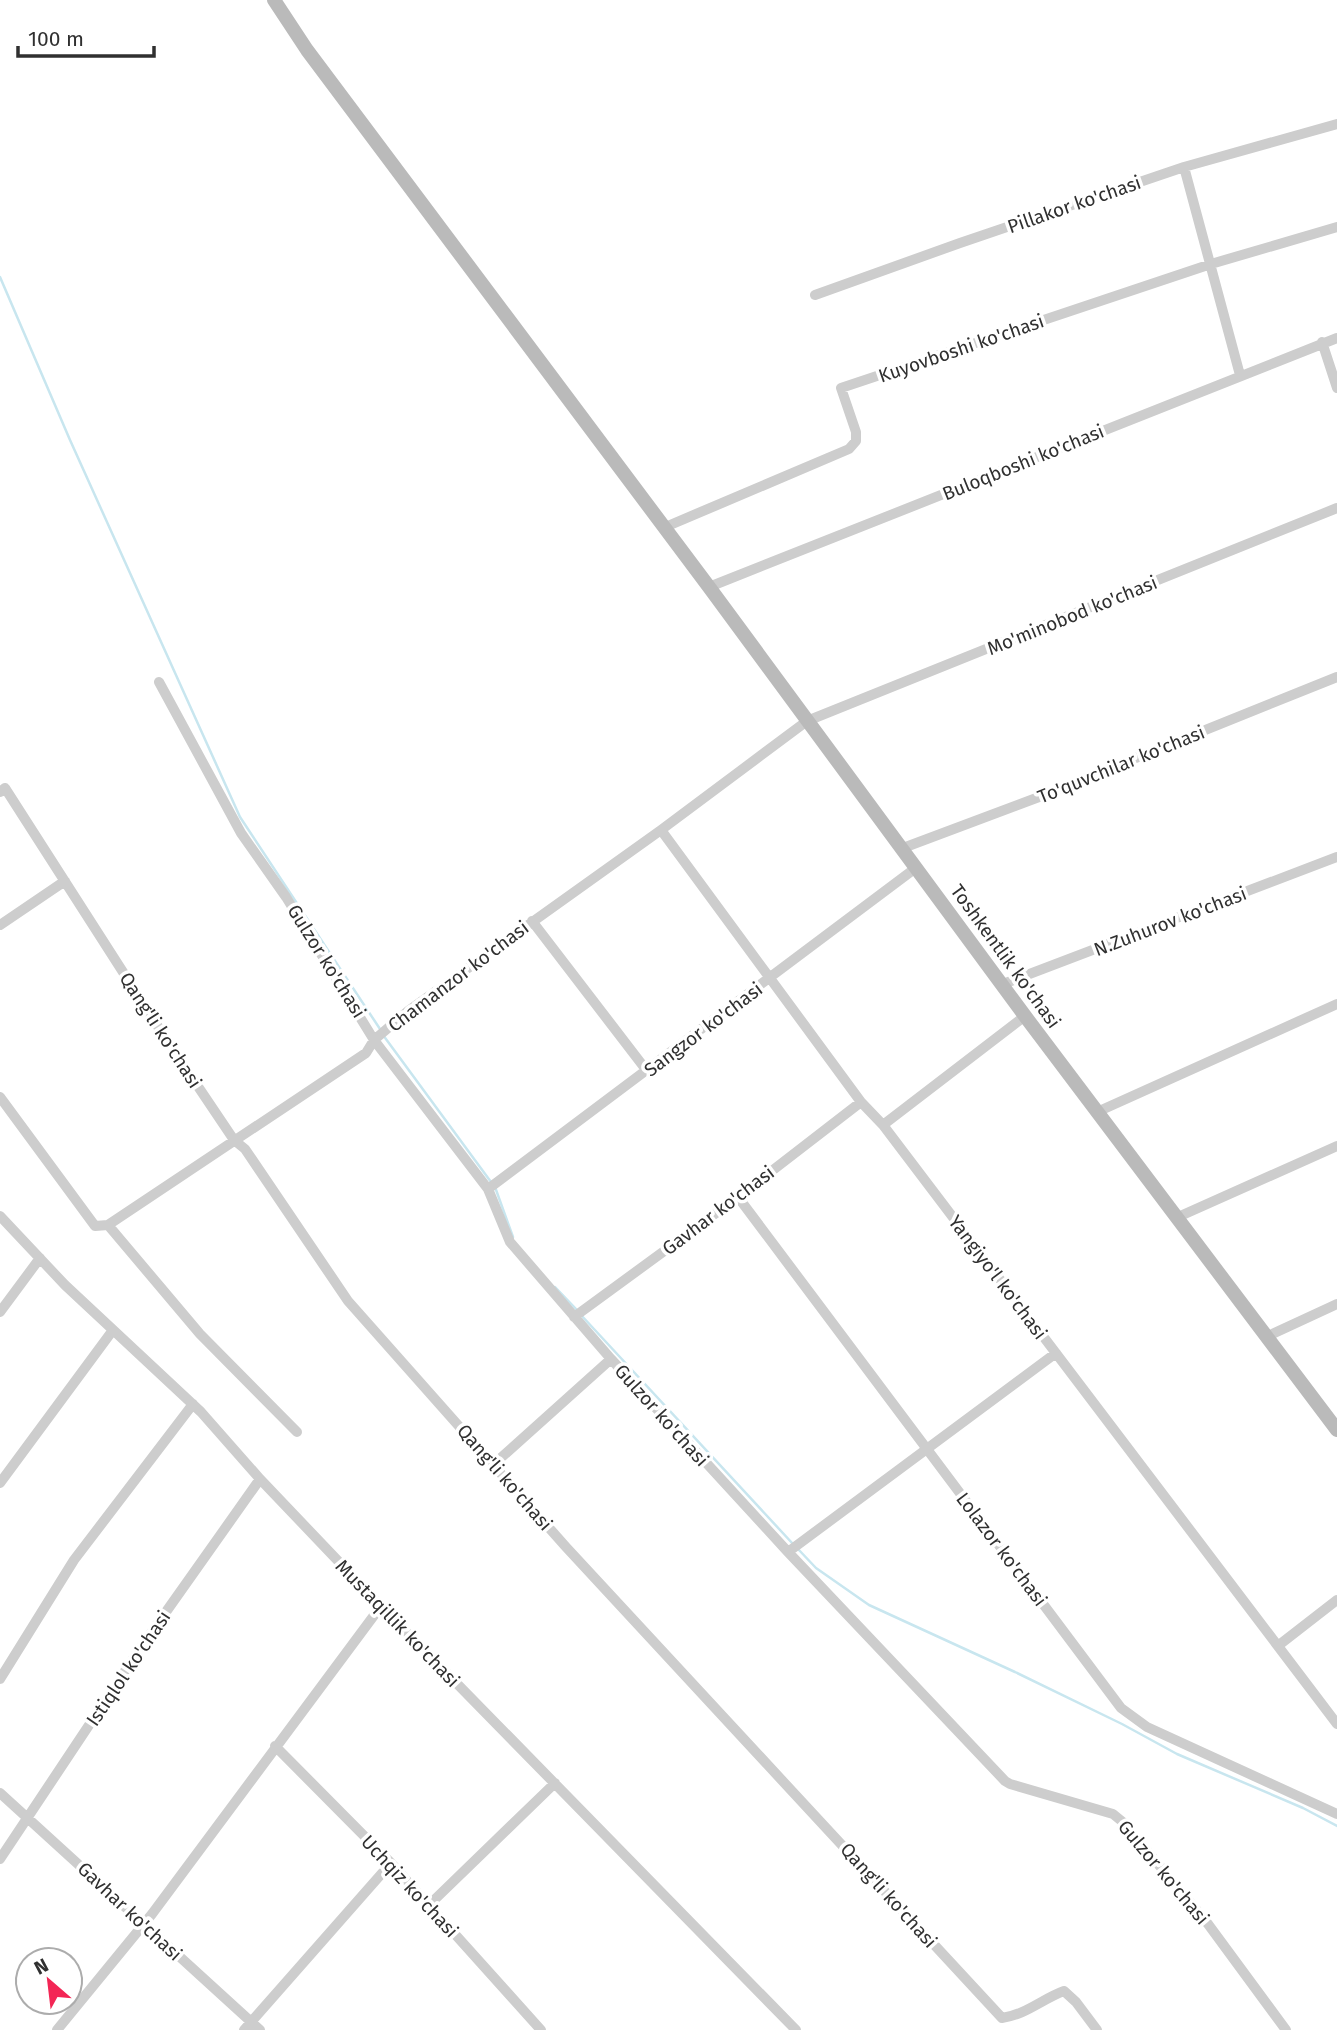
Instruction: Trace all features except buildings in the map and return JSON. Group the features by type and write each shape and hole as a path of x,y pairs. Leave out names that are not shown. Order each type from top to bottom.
{"main road":[{"name":"Toshkentlik ko'chasi","path":"275,0 315,61 709,587 1025,1016 1334,1421"}],"street":[{"name":"Pillakor ko'chasi","path":"815,295 1184,167 1337,124"},
{"path":"1184,167 1240,374"},
{"name":"Kuyovboshi ko'chasi","path":"663,528 849,449 856,441 856,432 841,388 1211,264 1337,227"},
{"name":"Buloqboshi ko'chasi","path":"709,587 1240,374 1337,338"},
{"path":"1322,342 1337,388"},
{"name":"Mo'minobod ko'chasi","path":"807,721 1337,508"},
{"name":"To'quvchilar ko'chasi","path":"903,848 1039,797 1337,677"},
{"name":"Gulzor ko'chasi","path":"159,682 241,833 286,897 374,1040 488,1189 510,1242 611,1359 1004,1781 1114,1814 1124,1823 1209,1924 1286,2030"},
{"name":"Chamanzor ko'chasi","path":"108,1225 366,1053 374,1040 408,1011 661,830 807,721"},
{"name":"Qang'li ko'chasi","path":"3,790 234,1140 245,1149 348,1301 566,1547 1002,2018 1018,2016 1045,1998 1064,1992 1076,2002 1097,2030"},
{"name":"Yangiyo'l ko'chasi","path":"661,830 861,1102 883,1125 1337,1724"},
{"name":"N.Zuhurov ko'chasi","path":"1003,984 1337,857"},
{"name":"Sangzor ko'chasi","path":"488,1189 917,867"},
{"path":"0,925 65,881"},
{"path":"532,921 647,1071"},
{"path":"1097,1112 1337,1004"},
{"path":"883,1125 1025,1016"},
{"path":"0,1097 95,1226 108,1225 200,1334 297,1432"},
{"name":"Gavhar ko'chasi","path":"574,1317 861,1102"},
{"path":"1178,1217 1337,1146"},
{"name":"Lolazor ko'chasi","path":"738,1196 1121,1708 1147,1727 1337,1814"},
{"name":"Mustaqillik ko'chasi","path":"0,1216 113,1330 193,1404 381,1606 796,2030"},
{"path":"0,1312 40,1258"},
{"path":"1268,1336 1337,1304"},
{"path":"0,1483 113,1330"},
{"path":"788,1552 1056,1353"},
{"path":"494,1464 611,1359"},
{"path":"0,1679 74,1560 193,1404"},
{"name":"Istiqlol ko'chasi","path":"0,1859 139,1650 260,1479"},
{"path":"1279,1645 1337,1600"},
{"path":"57,2030 144,1923 381,1606"},
{"name":"Uchqiz ko'chasi","path":"275,1746 391,1863 541,2030"},
{"path":"429,1905 555,1783"},
{"name":"Gavhar ko'chasi","path":"0,1793 144,1923 248,2026 260,2030"},
{"path":"248,2026 391,1863"}],"waterway":[{"path":"0,277 70,440 240,817 380,1029"},
{"path":"383,1035 491,1182"},
{"path":"495,1187 513,1237"},
{"path":"555,1287 577,1310"},
{"path":"581,1315 793,1544"},
{"path":"798,1549 816,1568 869,1605 1015,1672 1177,1754 1303,1808 1337,1826"}]}
